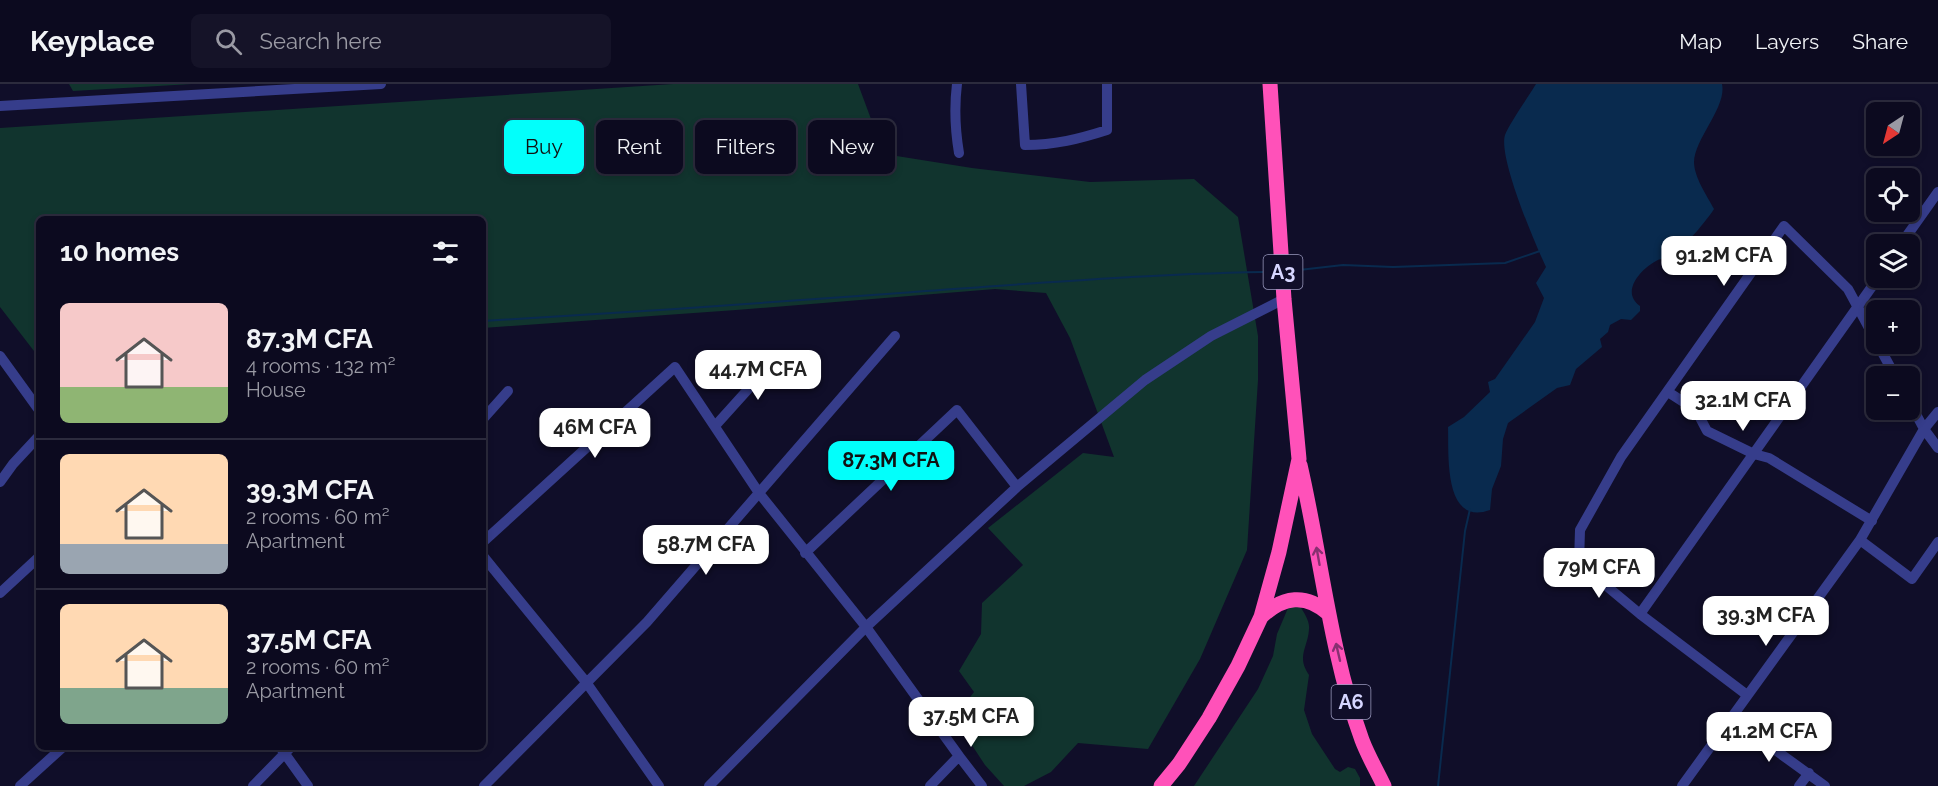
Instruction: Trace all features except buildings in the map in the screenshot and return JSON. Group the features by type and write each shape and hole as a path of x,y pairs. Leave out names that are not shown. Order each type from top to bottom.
{"highway":[{"name":"A3","path":"1161,786 1209,718 1238,666 1261,617 1279,552 1299,459 1284,299 1270,84"},
{"name":"A6","path":"1299,459 1345,684 1363,741 1384,786"},
{"path":"1261,617 1271,607 1290,600 1310,602 1320,606 1329,614"}],"street":[{"path":"0,106 381,84"},
{"path":"957,84 955,136 959,153"},
{"path":"1021,84 1025,145 1048,145 1071,142 1107,130 1107,84"},
{"path":"1908,234 1938,192"},
{"path":"1747,695 1640,614 1579,563 1580,530 1621,457 1784,226 1848,289 1889,366"},
{"path":"1640,614 1871,288"},
{"path":"710,786 866,627 1017,488 1145,381 1211,336 1284,299"},
{"path":"484,786 647,622 895,336"},
{"path":"715,426 780,355"},
{"path":"0,356 36,406"},
{"path":"486,539 675,367 759,493 866,627 982,786"},
{"path":"486,416 508,391"},
{"path":"1668,392 1696,410 1707,431 1755,454 1769,458 1872,521"},
{"path":"806,553 957,410 1017,488"},
{"path":"1682,786 1860,540 1924,429 1938,412"},
{"path":"1919,420 1938,448"},
{"path":"0,482 36,439"},
{"path":"1860,540 1912,579 1938,542"},
{"path":"0,593 36,560"},
{"path":"486,560 586,682 659,786"},
{"path":"1731,718 1825,786"},
{"path":"20,786 60,750"},
{"path":"253,786 284,750"},
{"path":"286,750 308,786"},
{"path":"930,786 959,756"},
{"path":"1799,786 1809,773"}],"green space":[{"path":"69,84 192,84 73,91"},
{"path":"673,84 858,84 871,120 808,120 808,174 895,174 895,156 972,168 1090,182 1194,179 1238,217 1258,336 1258,380 1247,550 1200,659 1148,749 1078,743 1051,772 1024,786 1004,786 985,765 954,718 974,692 959,671 981,634 982,603 1023,565 988,528 1083,453 1114,457 1070,338 1046,293 995,289 486,328 486,216 36,216 36,351 0,307 0,128"},
{"path":"1300,606 1309,626 1303,657 1309,675 1304,710 1312,734 1335,769 1340,772 1348,767 1355,769 1360,778 1360,786 1194,786 1258,689 1273,656 1277,634 1288,608"}],"water":[{"path":"1536,84 1722,84 1720,103 1700,143 1694,162 1698,180 1714,209 1684,245 1673,249 1666,257 1657,260 1639,275 1632,288 1632,294 1640,306 1640,311 1631,320 1621,319 1610,325 1608,332 1600,339 1602,347 1576,369 1570,385 1557,388 1508,423 1503,439 1501,466 1492,489 1490,510 1475,512 1464,508 1456,498 1449,469 1448,427 1464,417 1490,392 1488,382 1495,379 1535,322 1544,298 1536,283 1546,267 1519,201 1504,146 1507,130"}],"waterway":[{"path":"1299,270 1343,265 1393,267 1505,263 1540,251"},
{"path":"486,321 1076,280 1264,272"},
{"path":"1438,786 1465,531 1470,509"}]}
